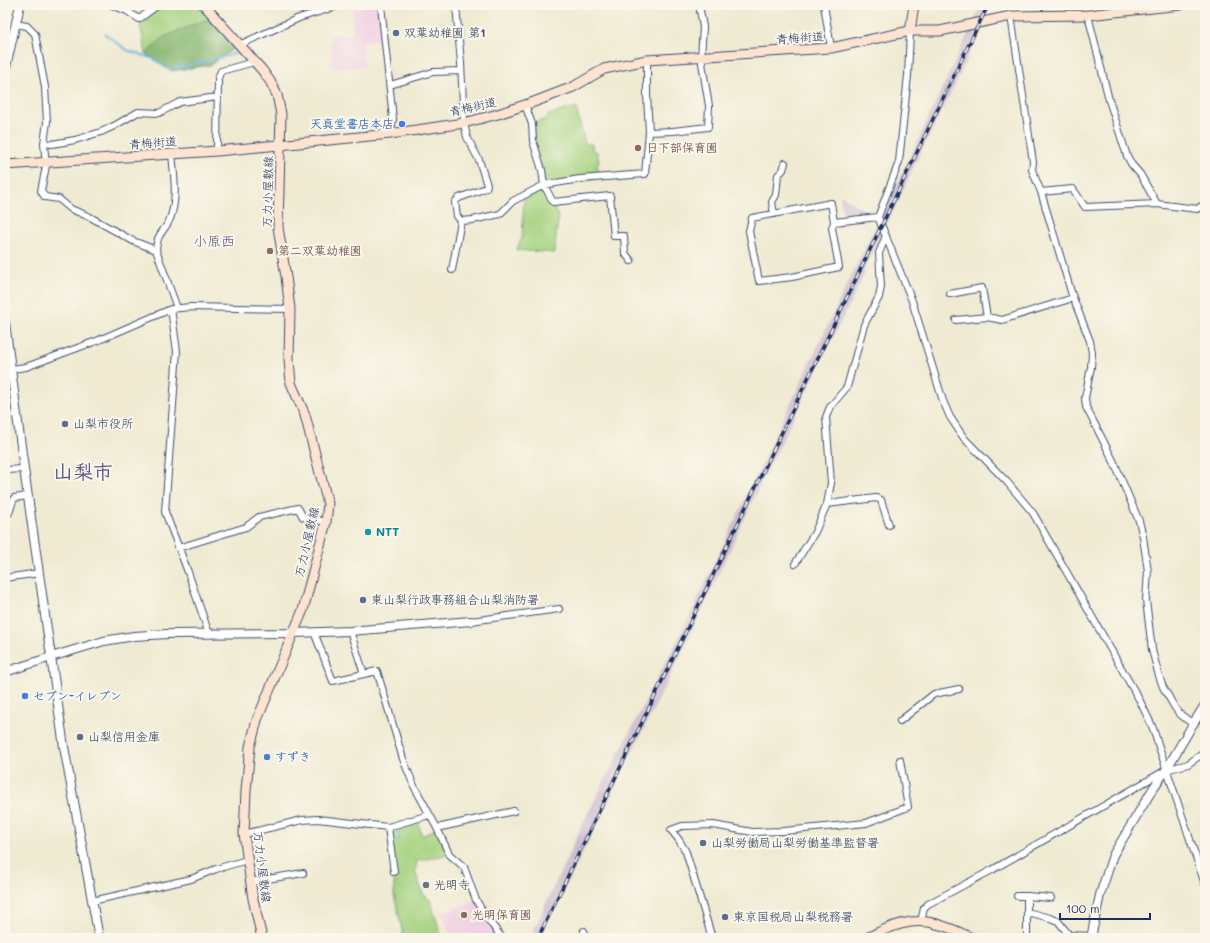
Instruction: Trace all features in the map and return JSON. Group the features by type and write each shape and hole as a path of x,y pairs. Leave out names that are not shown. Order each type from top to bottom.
{"main road":[{"name":"万力小屋敷線","path":"204,5 270,81 277,95 281,114 278,227 290,309 289,360 291,383 305,415 328,504 326,522 303,610 257,720 250,754 246,791 244,834 250,882 262,938"},
{"path":"910,31 914,5"},
{"name":"青梅街道","path":"5,165 280,146 390,134 464,123 525,105 573,87 604,70 647,60 831,48 910,31 940,31 1011,16 1088,14 1181,5"},
{"path":"867,938 892,926 907,922 938,924 972,938"}],"street":[{"path":"5,11 6,5"},
{"path":"5,71 20,5"},
{"path":"112,5 139,19 158,5"},
{"path":"239,45 299,18 341,5"},
{"path":"381,5 394,119 390,134"},
{"path":"452,270 460,221 457,216 455,202 459,198 486,188 487,185 479,160 466,137 456,5"},
{"path":"649,132 708,127 709,106 702,57 703,27 699,5"},
{"path":"824,5 831,48"},
{"path":"1088,14 1109,100 1127,156 1132,165 1140,174 1157,204"},
{"path":"1011,16 1033,162 1032,170 1041,192 1073,298 1090,342 1092,353 1085,398 1086,407 1120,476 1139,521 1148,571 1146,600 1152,650 1159,676 1163,687 1175,708 1181,715 1193,724"},
{"path":"16,24 27,26 35,34 45,87 47,122 44,143 46,163 41,191 45,197 58,199 72,209 90,217 133,241 156,250"},
{"path":"910,31 907,83 899,162 878,217 912,301 943,401 950,417 964,438 1008,482 1034,513 1140,701 1152,726 1205,884"},
{"path":"460,221 473,220 500,214 513,201 544,185 580,179 645,174 649,132 647,60"},
{"path":"217,151 218,78 221,71 254,62"},
{"path":"390,85 432,72 461,71"},
{"path":"44,143 52,144 75,140 101,132 138,112 159,113 180,102 218,97"},
{"path":"525,105 532,124 534,141 542,170 544,185 553,202 610,196 614,236 624,236 625,254 631,261"},
{"path":"172,154 175,188 174,203 169,221 156,241 156,250 174,308 177,351 165,512 209,634"},
{"path":"774,214 772,202 776,195 778,175 783,170 785,163"},
{"path":"1041,192 1074,189 1084,207 1157,204 1197,209 1205,204"},
{"path":"831,204 834,222 832,228 839,268 792,277 759,281 749,231 752,218 774,214 831,204"},
{"path":"834,222 878,217"},
{"path":"795,564 815,532 827,504 831,483 826,417 830,407 847,387 864,325 879,297 881,287 879,253 886,236"},
{"path":"950,294 982,288 987,317"},
{"path":"956,320 987,317 1002,320 1073,298"},
{"path":"8,368 26,367 92,342 174,308 290,309"},
{"path":"5,323 8,368 67,766 99,938"},
{"path":"5,470 24,469"},
{"path":"5,514 9,513 14,498 28,496"},
{"path":"827,504 876,498 881,500 889,525"},
{"path":"178,548 246,527 259,517 298,508 303,518 326,522"},
{"path":"5,578 39,574"},
{"path":"5,672 104,642 134,636 167,634 350,631 471,621 559,609"},
{"path":"350,631 364,674"},
{"path":"314,632 333,681 377,671 403,759 414,786 437,828 449,854 464,867 476,900 499,937"},
{"path":"900,722 934,694 959,689"},
{"path":"1027,912 1058,921 1069,936 1091,937 1100,895 1113,854 1205,705"},
{"path":"921,922 924,908 928,904 998,866 1166,770 1188,764 1205,752"},
{"path":"712,938 686,852 671,830 682,826 713,825 752,832 772,832 866,823 908,807 900,760"},
{"path":"437,828 514,810"},
{"path":"244,834 302,820 318,819 388,827 429,815"},
{"path":"388,827 394,872"},
{"path":"92,901 191,879 216,869 247,860"},
{"path":"250,882 303,873"},
{"path":"1017,896 1051,898"},
{"path":"1027,896 1027,938"},
{"path":"584,931 586,938"}],"shaded area":[{"path":"352,5 381,5 385,41 363,41 364,67 332,68 331,35 353,35"},
{"path":"981,5 991,5 957,81 914,166 877,246 865,268 864,275 754,498 684,648 540,938 530,938 583,823 692,611 853,272 914,149"},
{"path":"840,195 869,213 843,216"},
{"path":"476,900 500,935 495,938 451,938 442,912"}],"green space":[{"path":"158,5 204,5 215,16 164,37 146,54 139,19"},
{"path":"215,16 239,45 210,65 172,71 146,54 164,37"},
{"path":"576,107 585,144 592,144 593,151 597,152 599,163 597,165 600,177 547,186 532,124 548,118 548,115"},
{"path":"543,189 557,213 558,220 554,253 516,250 522,238 524,198"},
{"path":"417,819 422,836 437,828 449,854 417,861 415,871 423,894 430,900 442,938 404,938 394,895 394,872 388,827"}],"waterway":[{"path":"105,34 127,50 154,59 166,68 171,69 228,56 241,51"},
{"path":"399,840 398,829 421,820"}],"railway":[{"path":"538,938 988,5"}],"place":[{"name":"双葉幼稚園 第1","path":"396,33"},
{"name":"天真堂書店本店","path":"402,124"},
{"name":"日下部保育園","path":"638,148"},
{"name":"第二双葉幼稚園","path":"270,251"},
{"name":"山梨市役所","path":"65,424"},
{"name":"NTT","path":"368,532"},
{"name":"東山梨行政事務組合山梨消防署","path":"363,600"},
{"name":"セブン-イレブン","path":"25,696"},
{"name":"山梨信用金庫","path":"80,737"},
{"name":"すずき","path":"267,757"},
{"name":"山梨労働局山梨労働基準監督署","path":"703,843"},
{"name":"光明寺","path":"426,885"},
{"name":"光明保育園","path":"464,915"},
{"name":"東京国税局山梨税務署","path":"725,917"}],"district":[{"name":"小原西","path":"214,241"},
{"name":"山梨市","path":"83,472"}]}
